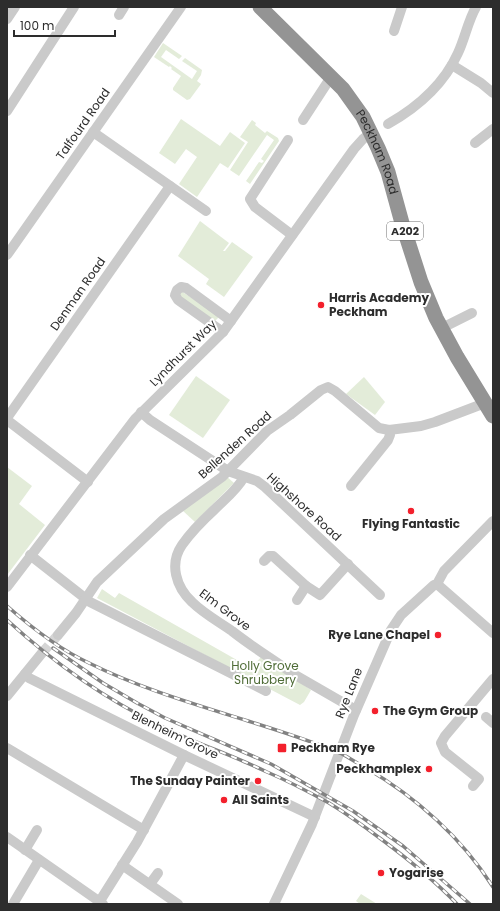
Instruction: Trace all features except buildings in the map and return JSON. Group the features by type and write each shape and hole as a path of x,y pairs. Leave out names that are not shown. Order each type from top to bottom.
{"highway":[{"name":"Peckham Road","path":"260,7 331,77 352,100 362,115 388,172 402,223 421,282 442,328"},
{"name":"A202","path":"442,328 493,416"}],"street":[{"path":"7,20 15,7"},
{"path":"7,111 74,7"},
{"name":"Talfourd Road","path":"7,255 180,7"},
{"path":"388,124 425,98 439,83 452,65 476,7"},
{"path":"394,31 399,8"},
{"path":"452,65 481,83 493,93"},
{"path":"303,120 331,77"},
{"path":"475,143 493,129"},
{"path":"93,132 206,211"},
{"name":"Lyndhurst Way","path":"7,587 135,419 223,332 354,149 371,133"},
{"path":"288,140 250,199 256,208 292,235"},
{"name":"Denman Road","path":"7,419 170,186"},
{"path":"223,332 178,300 175,295 177,290 181,287 186,288 231,321"},
{"path":"442,328 472,312"},
{"name":"Bellenden Road","path":"58,635 76,613 97,582 164,519 222,477 267,431 321,390 328,387 335,391 379,428 389,430"},
{"path":"351,486 388,440 390,435 389,430 421,426 485,403"},
{"name":"Highshore Road","path":"141,412 150,420 228,471 257,481 266,487 380,595"},
{"path":"7,419 88,482"},
{"name":"Elm Grove","path":"244,477 233,492 214,509 180,546 174,560 175,575 182,590 192,602 261,653 317,689 356,710"},
{"name":"Rye Lane","path":"275,903 315,817 356,710 394,623 434,585 437,584 444,571 493,521"},
{"path":"30,555 85,599 266,691"},
{"path":"264,561 269,556 273,556 306,586 320,596 348,564"},
{"path":"437,584 493,633"},
{"path":"297,600 306,586"},
{"path":"7,696 42,653"},
{"name":"Blenheim Grove","path":"25,674 29,678 184,755 315,817"},
{"path":"473,786 479,779 445,752 441,743 445,736 493,679"},
{"path":"7,748 144,830"},
{"path":"7,837 100,903 144,830 184,755"},
{"path":"25,850 37,830"},
{"path":"13,904 39,860"},
{"path":"122,865 178,904"},
{"path":"150,884 158,873"}],"green space":[{"path":"163,43 182,56 179,59 166,50 161,57 192,79 197,71 182,61 185,58 202,70 197,81 201,84 190,99 187,100 173,90 181,76 171,69 172,68 170,66 169,67 154,57"},
{"path":"181,119 220,146 230,132 245,143 228,168 220,163 197,197 179,184 197,157 186,149 175,164 159,153"},
{"path":"252,120 256,123 255,125 265,133 267,131 278,138 279,141 250,184 246,181 259,162 262,163 264,161 261,159 274,140 267,135 239,176 230,170 248,142 240,137"},
{"path":"200,221 229,243 223,251 225,251 232,242 253,257 224,297 206,284 209,279 178,256"},
{"path":"181,291 218,315 218,318 215,321 181,298 179,294"},
{"path":"196,376 230,400 203,438 169,415"},
{"path":"364,377 385,402 375,415 346,394"},
{"path":"7,467 32,486 19,504 45,525 7,575"},
{"path":"226,476 234,483 195,522 182,510"},
{"name":"Holly Grove Shrubbery","path":"102,589 115,598 119,593 251,668 262,656 311,690 304,702 300,705 97,598"},
{"path":"361,894 377,904 360,904 356,901"}],"tunnel":[{"path":"42,653 58,635"}],"railway":[{"path":"7,606 56,645 108,672 167,695 308,740 348,757 385,779 420,805 437,820 467,852 493,887"},
{"path":"7,620 61,665 80,679 120,704 200,744 283,779 336,807 411,862 457,904"},
{"path":"53,648 103,683 137,703 165,718 271,764 353,811 403,846 470,904"}],"place":[{"name":"Harris Academy Peckham","path":"321,305"},
{"name":"Flying Fantastic","path":"411,511"},
{"name":"Rye Lane Chapel","path":"438,635"},
{"name":"The Gym Group","path":"375,711"},
{"name":"Peckham Rye","path":"282,748"},
{"name":"Peckhamplex","path":"429,769"},
{"name":"The Sunday Painter","path":"258,781"},
{"name":"All Saints","path":"224,800"},
{"name":"Yogarise","path":"381,873"}]}
